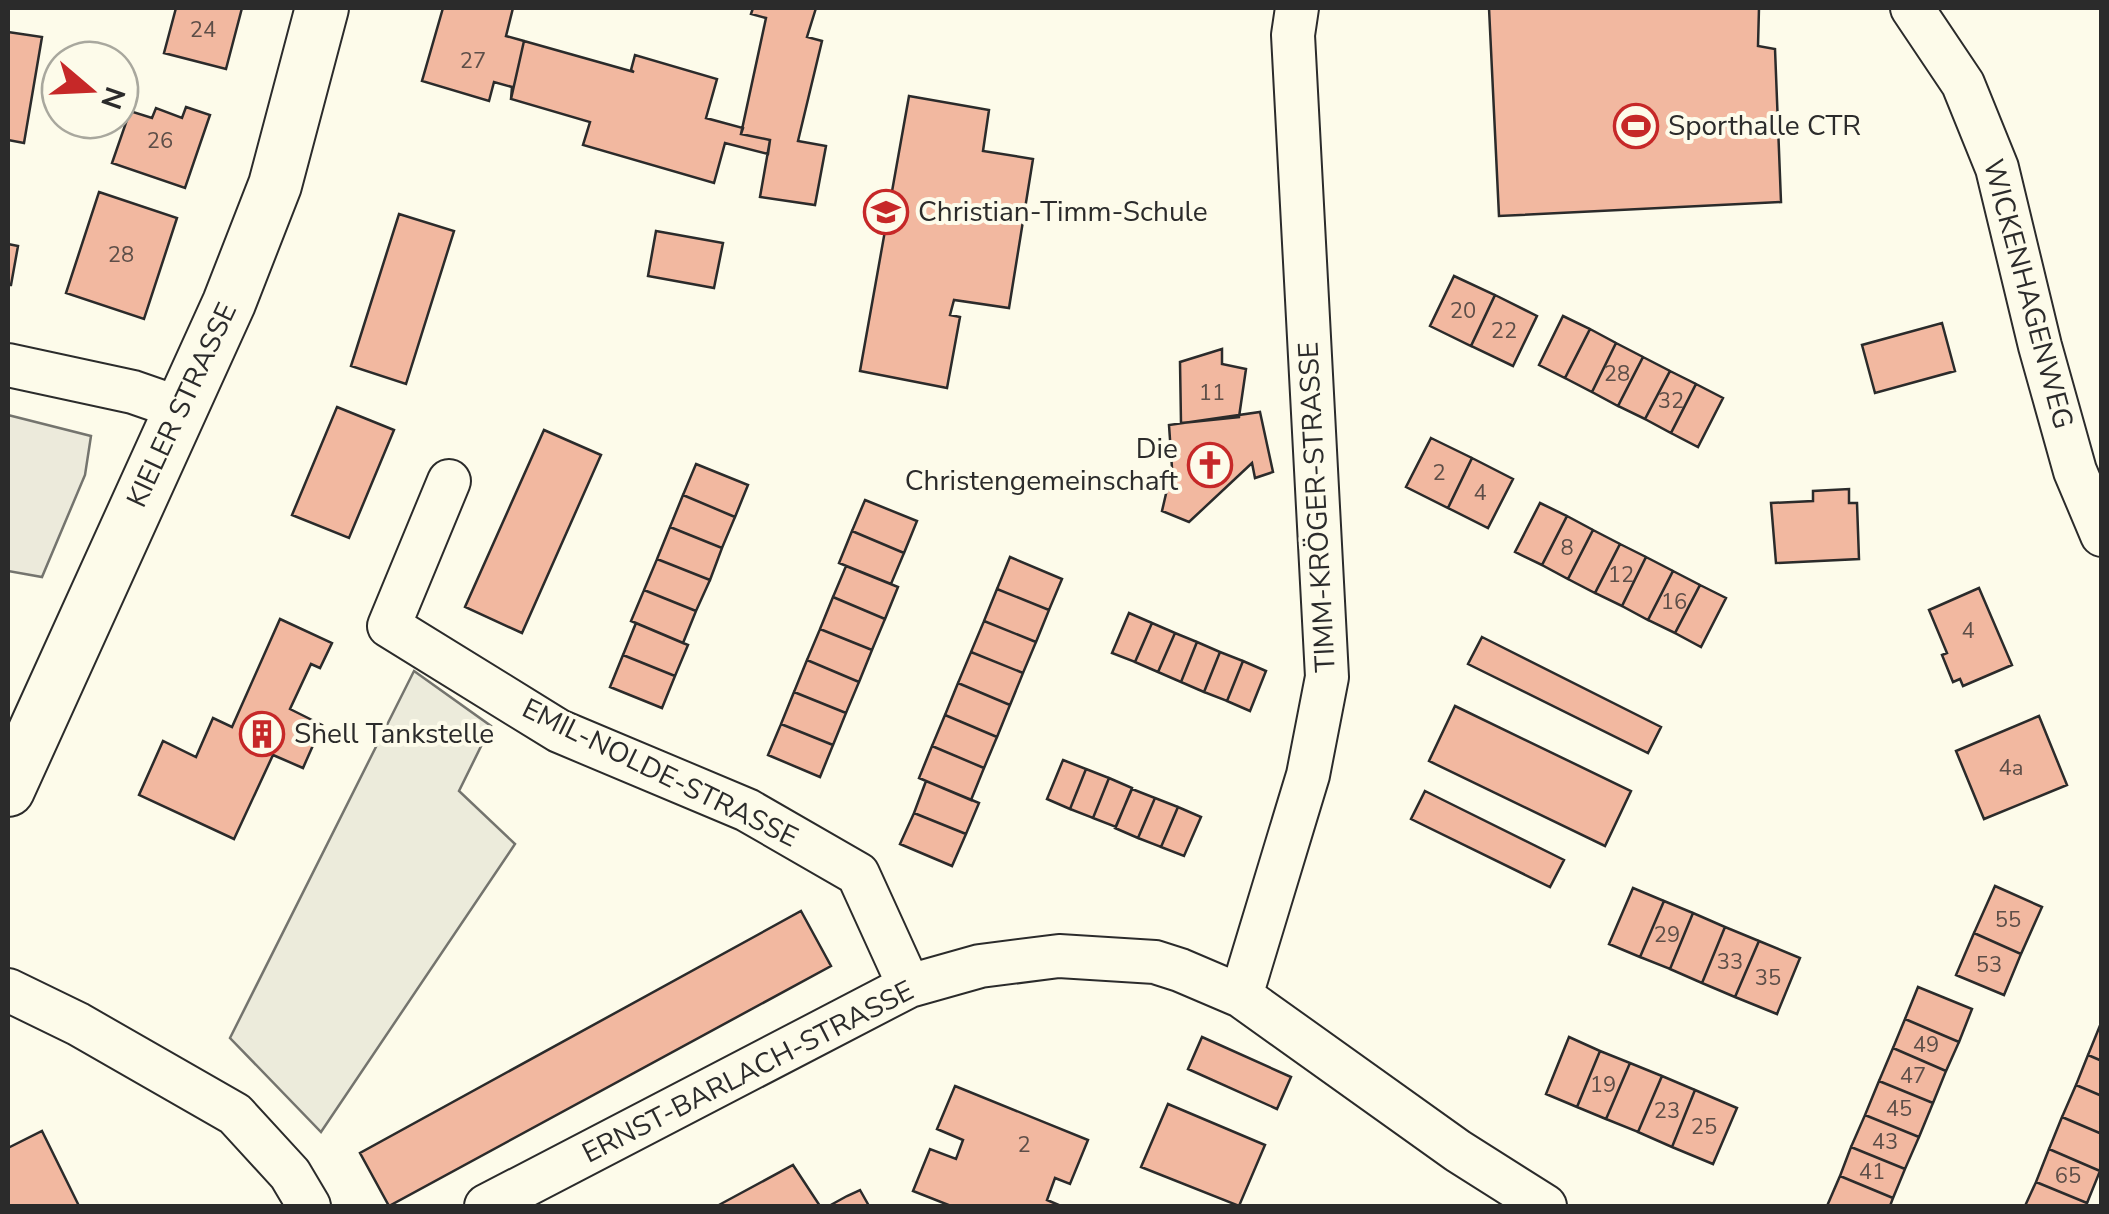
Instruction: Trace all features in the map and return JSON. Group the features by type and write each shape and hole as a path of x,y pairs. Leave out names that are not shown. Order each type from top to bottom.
{"main road":[{"name":"KIELER STRASSE","path":"8,790 230,304 275,184 322,8"}],"street":[{"name":"TIMM-KRÖGER-STRASSE","path":"1241,996 1308,775 1327,678 1293,35 1297,8"},
{"name":"WICKENHAGENWEG","path":"1912,8 1963,84 1998,168 2040,346 2075,471 2102,535"},
{"path":"8,365 133,392 182,409"},
{"name":"EMIL-NOLDE-STRASSE","path":"449,481 389,626 558,731 746,810 858,874 909,986"},
{"name":"ERNST-BARLACH-STRASSE","path":"486,1206 909,986 980,966 1059,956 1156,962 1241,996 1458,1151 1545,1206"},
{"path":"8,990 78,1024 235,1114 290,1174 309,1206"}],"shaded area":[{"path":"8,415 91,436 85,475 42,577 8,571"},
{"path":"414,671 491,726 459,791 515,844 321,1132 230,1038"}],"building":[{"path":"176,8 242,8 226,69 164,53"},
{"path":"443,8 513,8 506,36 524,41 511,99 512,87 494,82 489,101 422,81"},
{"path":"753,8 816,8 807,37 822,41 798,141 826,146 815,205 760,197 770,140 741,134 766,18 751,14"},
{"name":"Sporthalle CTR","path":"1489,8 1759,8 1758,46 1775,49 1781,202 1499,216"},
{"path":"8,32 42,37 24,143 8,140"},
{"path":"524,41 634,72 631,70 635,55 717,79 706,118 743,128 741,134 770,140 768,154 725,143 714,183 583,145 590,122 511,99"},
{"path":"909,96 989,110 983,151 1033,159 1009,308 954,300 950,315 960,317 947,388 860,371"},
{"path":"186,107 210,115 185,188 112,163 120,140 140,140 140,114 152,118 156,108 182,118"},
{"path":"99,192 177,218 144,319 66,293"},
{"path":"399,214 454,231 406,384 351,366"},
{"path":"656,231 723,243 714,288 648,276"},
{"path":"8,244 18,246 11,285 8,285"},
{"path":"1454,276 1495,295 1471,346 1430,326"},
{"path":"1495,295 1537,316 1513,366 1471,346"},
{"path":"1563,316 1590,329 1565,378 1539,365"},
{"path":"1942,323 1955,371 1875,393 1862,345"},
{"path":"1590,329 1616,343 1592,392 1565,378"},
{"path":"1616,343 1643,357 1618,406 1592,392"},
{"path":"1222,349 1222,364 1246,369 1239,417 1181,423 1180,362"},
{"path":"1643,357 1670,371 1645,419 1618,406"},
{"path":"1670,371 1696,384 1671,433 1645,419"},
{"path":"1696,384 1723,398 1698,447 1671,433"},
{"path":"337,407 394,430 349,538 292,515"},
{"name":"Die Christengemeinschaft","path":"1260,412 1273,472 1255,478 1252,463 1189,522 1162,511 1172,468 1169,425"},
{"path":"544,430 601,455 522,633 465,607"},
{"path":"1431,438 1472,458 1448,508 1406,487"},
{"path":"1472,458 1513,479 1488,528 1448,508"},
{"path":"696,464 748,485 735,517 683,495"},
{"path":"1849,489 1849,503 1857,503 1859,559 1776,563 1771,503 1813,501 1813,491"},
{"path":"683,495 735,517 722,548 670,527"},
{"path":"865,500 917,521 904,553 852,531"},
{"path":"1540,503 1567,516 1542,565 1515,552"},
{"path":"1567,516 1593,530 1568,579 1542,565"},
{"path":"670,527 722,548 710,580 657,559"},
{"path":"1593,530 1620,544 1595,593 1568,579"},
{"path":"852,531 904,553 891,584 839,563"},
{"path":"1620,544 1646,557 1622,606 1595,593"},
{"path":"1010,557 1062,579 1049,610 997,589"},
{"path":"1646,557 1673,571 1648,620 1622,606"},
{"path":"657,559 710,580 696,611 644,590"},
{"path":"846,566 898,587 885,619 833,597"},
{"path":"1673,571 1700,585 1675,633 1648,620"},
{"path":"1700,585 1726,598 1701,647 1675,633"},
{"path":"1979,588 2012,665 1963,686 1960,679 1953,682 1942,655 1947,653 1929,610"},
{"path":"997,589 1049,610 1036,642 984,621"},
{"path":"644,590 696,611 683,643 631,621"},
{"path":"833,597 885,619 872,650 820,629"},
{"path":"1129,613 1152,623 1135,662 1112,653"},
{"name":"Shell Tankstelle","path":"280,619 332,643 320,668 311,664 290,709 322,725 303,768 273,755 234,839 139,795 163,741 196,757 213,718 232,727"},
{"path":"984,621 1036,642 1023,673 971,652"},
{"path":"636,623 688,645 675,676 623,655"},
{"path":"1152,623 1175,633 1158,672 1135,662"},
{"path":"820,629 872,650 859,682 807,660"},
{"path":"1175,633 1197,642 1181,682 1158,672"},
{"path":"1482,637 1661,727 1648,753 1468,664"},
{"path":"1197,642 1220,652 1204,692 1181,682"},
{"path":"971,652 1023,673 1010,705 958,683"},
{"path":"1220,652 1243,661 1227,701 1204,692"},
{"path":"623,655 675,676 662,708 610,687"},
{"path":"807,660 859,682 846,713 794,692"},
{"path":"1243,661 1266,671 1250,711 1227,701"},
{"path":"958,683 1010,705 997,737 945,715"},
{"path":"794,692 846,713 833,745 781,724"},
{"path":"1455,706 1631,791 1605,846 1429,761"},
{"path":"945,715 997,737 984,768 932,746"},
{"path":"2039,716 2067,785 1984,819 1956,751"},
{"path":"781,724 833,745 820,777 768,755"},
{"path":"932,746 984,768 971,800 919,778"},
{"path":"1063,760 1086,769 1070,809 1047,799"},
{"path":"1086,769 1109,778 1093,818 1070,809"},
{"path":"1109,778 1132,788 1116,827 1093,818"},
{"path":"926,781 979,803 966,834 914,813"},
{"path":"1132,789 1155,798 1138,838 1115,828"},
{"path":"1425,791 1564,860 1550,887 1411,819"},
{"path":"1155,798 1178,807 1161,847 1138,838"},
{"path":"1178,807 1201,817 1184,856 1161,847"},
{"path":"914,813 966,834 952,866 900,844"},
{"path":"1995,886 2042,907 2021,954 1974,933"},
{"path":"1633,888 1664,901 1640,957 1609,944"},
{"path":"1664,901 1693,913 1670,969 1640,957"},
{"path":"801,911 831,966 389,1206 360,1153"},
{"path":"1693,913 1725,927 1702,983 1670,969"},
{"path":"1725,927 1759,941 1735,997 1702,983"},
{"path":"1974,933 2021,954 2004,995 1956,975"},
{"path":"1759,941 1800,958 1777,1014 1735,997"},
{"path":"1918,987 1972,1009 1959,1042 1905,1019"},
{"path":"1905,1019 1959,1042 1946,1071 1893,1048"},
{"path":"2102,1023 2102,1061 2088,1055"},
{"path":"1202,1037 1291,1077 1277,1109 1188,1069"},
{"path":"1569,1037 1600,1051 1577,1107 1546,1094"},
{"path":"1893,1048 1946,1071 1933,1103 1879,1081"},
{"path":"1600,1051 1630,1063 1606,1119 1577,1107"},
{"path":"2088,1055 2102,1061 2102,1096 2076,1085"},
{"path":"1630,1063 1662,1076 1638,1132 1606,1119"},
{"path":"1662,1076 1695,1090 1672,1147 1638,1132"},
{"path":"1879,1081 1933,1103 1919,1137 1865,1115"},
{"path":"2076,1085 2102,1096 2102,1134 2062,1117"},
{"path":"955,1086 1088,1140 1070,1184 1055,1178 1047,1200 1061,1206 951,1206 913,1191 930,1149 956,1159 963,1140 937,1129"},
{"path":"1695,1090 1737,1108 1713,1164 1672,1147"},
{"path":"1168,1104 1265,1145 1239,1206 1141,1167"},
{"path":"1865,1115 1919,1137 1905,1169 1851,1147"},
{"path":"2062,1117 2102,1134 2100,1171 2049,1149"},
{"path":"42,1131 79,1206 8,1206 8,1148"},
{"path":"1851,1147 1905,1169 1893,1198 1840,1176"},
{"path":"2049,1149 2100,1171 2087,1203 2036,1182"},
{"path":"793,1165 820,1206 717,1206"},
{"path":"1840,1176 1893,1198 1890,1206 1827,1206"},
{"path":"2036,1182 2087,1203 2025,1206"},
{"path":"860,1190 869,1206 829,1206 847,1196"}],"place":[{"name":"Sporthalle CTR","path":"1636,126"},
{"name":"Christian-Timm-Schule","path":"886,212"},
{"name":"Die Christengemeinschaft","path":"1210,465"},
{"name":"Shell Tankstelle","path":"262,734"}]}
